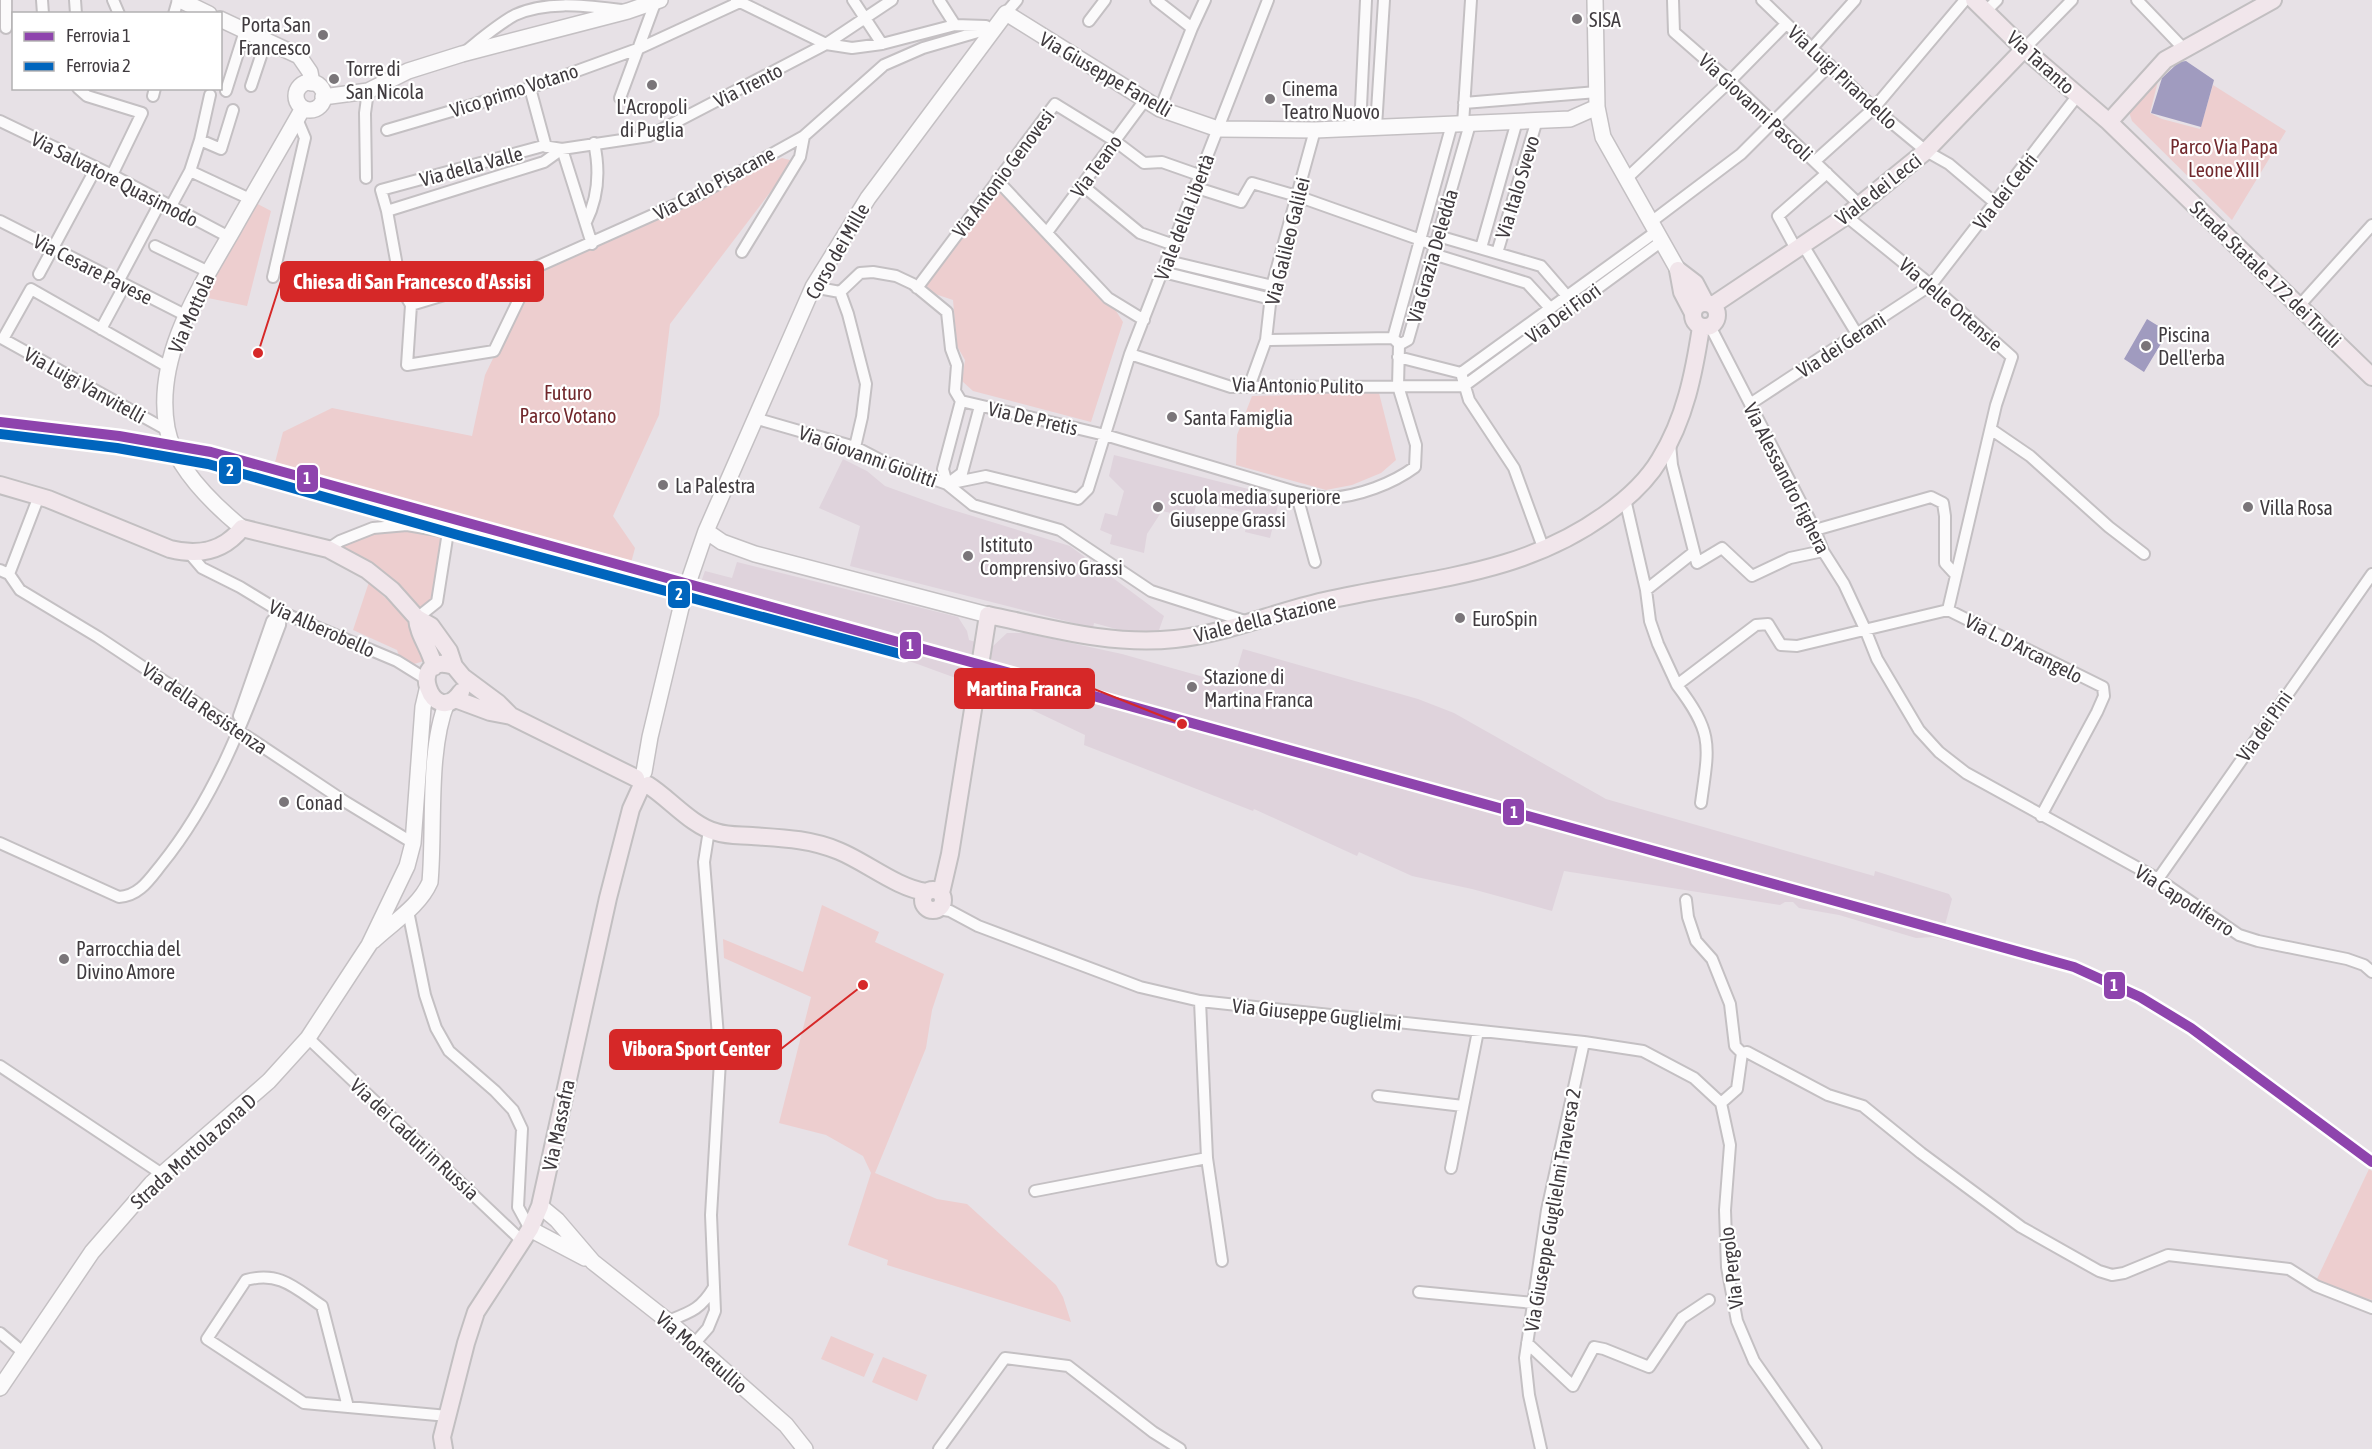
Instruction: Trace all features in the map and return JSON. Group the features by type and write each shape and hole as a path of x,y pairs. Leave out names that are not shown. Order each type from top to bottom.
{"main road":[{"path":"2109,122 2165,60 2273,0"},
{"name":"Via Taranto","path":"1986,4 2024,49 2109,122"},
{"name":"Viale dei Lecci","path":"1705,315 1846,216 1926,151 2024,49"},
{"name":"Strada Statale 172 dei Trulli","path":"2109,122 2372,377"},
{"path":"1678,270 1682,292 1705,315"},
{"name":"Viale della Stazione","path":"988,615 1093,637 1135,641 1177,639 1206,634 1324,601 1488,569 1544,550 1588,527 1625,499 1652,472 1670,442 1682,414 1691,385 1705,315"},
{"name":"Via Alberobello","path":"0,485 39,496 170,549 190,554"},
{"path":"190,554 211,550 233,539 242,528"},
{"name":"Via Mottola","path":"242,528 328,549 367,570 392,590 417,618"},
{"path":"417,618 418,629 432,654 429,679 435,699 451,700 511,716 642,780 666,796 693,821 709,830 727,835 792,839 816,844 856,859 936,899 950,854 988,615"},
{"path":"417,618 431,626 448,651 458,672 462,689 451,700"},
{"path":"429,679 441,664 458,672 511,716"},
{"name":"Via Massafra","path":"444,1449 442,1437 476,1312 526,1235 540,1206 608,898 631,809 642,780"}],"street":[{"path":"6,0 7,28"},
{"path":"179,0 205,12"},
{"path":"854,0 882,44"},
{"name":"Via Trento","path":"594,143 649,136 826,44 892,0"},
{"path":"939,0 955,25"},
{"name":"Corso dei Mille","path":"706,531 813,287 868,198 996,27 1005,7 1017,0"},
{"path":"1089,21 1105,0"},
{"path":"1156,0 1192,28"},
{"path":"1160,109 1205,0"},
{"name":"Viale della Libertà","path":"1105,435 1130,354 1268,0"},
{"path":"1360,128 1366,0"},
{"path":"1376,128 1384,0"},
{"path":"1462,124 1471,0"},
{"path":"1595,0 1597,100 1603,137 1678,270"},
{"name":"Via Giovanni Pascoli","path":"1673,0 1674,32 1730,81 1860,205"},
{"name":"Via Luigi Pirandello","path":"1761,0 1874,108 1926,151"},
{"path":"1812,48 1855,0"},
{"path":"1815,161 1874,108 1965,0"},
{"path":"2024,49 2072,0"},
{"path":"2138,0 2183,48"},
{"path":"738,1 826,44 852,48 882,44 955,25 996,27"},
{"name":"Vico primo Votano","path":"387,130 530,88 640,48 738,1"},
{"path":"620,98 657,2"},
{"path":"324,97 368,91 408,71 462,54 657,2"},
{"path":"462,54 516,14 539,5 577,4 628,11"},
{"name":"Via Giuseppe Fanelli","path":"1005,7 1160,109 1218,129 1315,130 1570,119"},
{"path":"222,20 299,56 310,72 312,83"},
{"path":"1626,179 1730,81 1786,24"},
{"name":"Via Carlo Pisacane","path":"411,305 534,268 702,193 804,136 884,65 923,48 996,27"},
{"path":"226,91 245,31"},
{"path":"251,86 266,40"},
{"path":"1657,231 1774,123 1830,65"},
{"path":"273,277 305,138 300,114 298,104 297,92 304,84 312,83 322,90 324,97 315,109 300,114"},
{"path":"530,88 544,147"},
{"path":"80,90 87,96 142,113 112,175"},
{"path":"366,178 365,113 368,91"},
{"path":"171,206 190,171 210,95"},
{"name":"Via dei Cedri","path":"1931,285 2078,95"},
{"name":"Via Teano","path":"1048,231 1145,100"},
{"path":"1464,104 1597,100"},
{"path":"1597,100 1570,119 1603,137"},
{"name":"Via Antonio Genovesi","path":"917,288 1055,104 1115,141 1144,163 1162,162 1199,176"},
{"path":"200,140 221,149 233,110"},
{"name":"Via Mottola","path":"242,528 219,510 201,489 175,451 167,430 165,386 168,367 187,316 209,272 300,114"},
{"name":"Via Italo Svevo","path":"1497,253 1538,120"},
{"name":"Via Salvatore Quasimodo","path":"0,121 112,175 229,237"},
{"name":"Via Italo Svevo","path":"1481,248 1517,121"},
{"name":"Via Grazia Deledda","path":"1296,492 1329,498 1366,490 1399,479 1415,467 1416,445 1398,386 1396,341 1420,240 1462,124"},
{"name":"Via Grazia Deledda","path":"1396,341 1408,340 1435,245 1462,124"},
{"name":"Via Galileo Galilei","path":"1249,387 1266,340 1272,286 1315,130"},
{"path":"742,252 800,157 804,136"},
{"path":"586,222 594,205 598,161 594,143"},
{"name":"Via della Valle","path":"562,149 544,162 387,211 381,190 544,147 562,149 594,143"},
{"path":"562,149 592,244"},
{"path":"1926,151 1948,164 1995,203"},
{"path":"39,274 96,168"},
{"path":"190,171 250,199"},
{"path":"1827,173 1778,216 1857,334"},
{"path":"997,180 1048,231 1108,298 1144,320"},
{"path":"1194,187 1241,202 1252,183 1297,196 1435,245 1527,283 1550,308"},
{"path":"1082,185 1140,232 1174,244"},
{"path":"161,201 119,286 101,329 168,367"},
{"path":"387,211 401,288 411,305 407,365 494,351 534,268"},
{"name":"Via delle Ortensie","path":"1846,216 1931,285 2012,357 1996,405 1992,430"},
{"name":"Via Cesare Pavese","path":"0,221 119,286 187,316"},
{"path":"2299,306 2372,225"},
{"name":"Via Dei Fiori","path":"1461,373 1657,231"},
{"name":"Via Dei Fiori","path":"1464,386 1657,231"},
{"path":"1435,245 1481,248 1541,266 1567,296"},
{"path":"155,246 209,272"},
{"path":"1168,261 1272,286"},
{"path":"840,292 860,273 873,272 896,276 917,288 947,312 951,348 957,365 955,391 961,401 943,469 947,484 962,473 980,406"},
{"path":"1163,272 1271,299"},
{"name":"Via dei Gerani","path":"1750,404 1931,285"},
{"path":"813,287 840,292"},
{"name":"Via Luigi Vanvitelli","path":"101,329 31,289 3,339 167,430"},
{"path":"840,292 866,384 855,447"},
{"name":"Via Alessandro Fighera","path":"1705,315 1815,530 1823,551 1844,584 1877,659 1926,739 1965,773 2041,816"},
{"path":"1266,340 1396,341"},
{"name":"Via Antonio Pulito","path":"1130,354 1231,387 1398,386"},
{"path":"1398,357 1461,373 1469,400 1514,468 1544,550"},
{"path":"1398,386 1464,386"},
{"name":"Via De Pretis","path":"961,401 1105,435 1296,492"},
{"name":"Via Giovanni Giolitti","path":"754,418 855,447 884,462 947,484 973,505 1060,530 1151,591 1249,622"},
{"path":"1992,430 2030,456 2076,499 2144,554"},
{"name":"Via L. D'Arcangelo","path":"1992,430 1948,610 2103,687 2104,696 2097,712 2041,816"},
{"name":"Via Giovanni Giolitti","path":"947,484 986,476 1078,499 1088,489 1105,435"},
{"path":"1670,442 1672,465 1697,563 1722,548 1752,576 1790,558 1823,551"},
{"path":"1296,492 1315,562"},
{"path":"4,572 39,496"},
{"path":"1815,530 1931,497 1943,503 1945,563 1956,575"},
{"path":"1625,499 1646,590 1650,621 1677,685 1700,718 1706,733 1708,752 1701,803"},
{"path":"328,549 340,541 374,528 407,525 448,532 684,595"},
{"name":"Via Massafra","path":"642,780 684,595 706,531"},
{"name":"Viale della Stazione","path":"706,531 722,542 748,552 988,615"},
{"path":"417,618 437,602 448,532"},
{"path":"1646,590 1694,552"},
{"name":"Via Alberobello","path":"190,554 202,568 240,587 281,612 397,661 429,679"},
{"name":"Via della Resistenza","path":"4,572 20,590 98,637 344,801 413,843"},
{"name":"Via dei Pini","path":"2158,879 2372,574"},
{"path":"1677,685 1756,625 1768,624 1781,645 1797,646 1948,610"},
{"path":"0,843 119,897 135,894 146,884 178,844 219,773 239,731 280,625 281,612"},
{"name":"Strada Mottola zona D","path":"0,1388 92,1252 162,1174 269,1081 308,1038 369,945 407,866 413,843 423,707 429,679"},
{"name":"Strada Mottola zona D","path":"369,945 413,905 430,882 436,745 440,718 451,700"},
{"name":"Via Capodiferro","path":"2041,816 2158,879 2239,935 2258,941 2347,958 2364,965 2372,972"},
{"path":"694,1344 708,1328 715,1311 711,1215 720,1061 704,862 709,830"},
{"path":"397,887 411,898 413,905 425,995 435,1028 449,1051 513,1110 522,1129 518,1207 526,1235"},
{"name":"Via Giuseppe Guglielmi","path":"936,899 978,926 1140,987 1200,1001 1584,1042 1643,1051 1694,1078 1721,1103"},
{"path":"1686,900 1688,917 1696,941 1712,959 1730,1004 1735,1046 1742,1053 1764,1061 1827,1095 1863,1106 1920,1153 2021,1227 2099,1271 2112,1275 2124,1273 2168,1255 2289,1269 2316,1286 2372,1308"},
{"path":"1200,1001 1207,1158 1222,1261"},
{"path":"1451,1168 1478,1031"},
{"name":"Via dei Caduti in Russia","path":"308,1038 526,1235"},
{"name":"Via Giuseppe Guglielmi Traversa 2","path":"1541,1449 1529,1395 1525,1358 1547,1210 1584,1042"},
{"path":"1721,1103 1737,1089 1742,1053"},
{"path":"0,1066 162,1174"},
{"path":"1378,1096 1463,1106"},
{"name":"Via Pergolo","path":"1721,1103 1730,1145 1725,1210 1727,1267 1737,1321 1754,1361 1816,1449"},
{"path":"1035,1191 1207,1158"},
{"name":"Via Montetullio","path":"540,1206 557,1220 593,1262 668,1321 786,1425 806,1449"},
{"name":"Via Montetullio","path":"526,1235 593,1262"},
{"path":"348,1407 322,1306 287,1282 264,1276 246,1281 207,1339 304,1403 348,1407 448,1416"},
{"path":"668,1321 691,1312 704,1303 714,1287"},
{"path":"1419,1292 1533,1303"},
{"path":"1527,1344 1573,1386 1594,1347 1649,1367 1682,1318 1709,1300"},
{"path":"0,1333 24,1353"},
{"path":"939,1449 1005,1358 1068,1366 1153,1432 1180,1449"}],"shaded area":[{"path":"2186,61 2214,80 2201,127 2151,113 2162,78 2179,62"},
{"name":"Piscina Dell'erba","path":"2147,319 2168,332 2144,372 2124,359"},
{"name":"scuola media superiore Giuseppe Grassi","path":"1114,455 1280,497 1270,538 1245,532 1249,514 1197,501 1193,518 1162,511 1147,534 1144,553 1110,544 1112,535 1100,530 1105,513 1117,516 1124,491 1109,476"},
{"name":"Istituto Comprensivo Grassi","path":"843,459 867,471 885,486 943,507 1070,546 1164,616 1159,630 1131,633 1094,623 1093,628 850,566 860,526 819,508"},
{"path":"635,562 679,573 680,576 701,582 705,571 732,578 737,562 958,617 967,631 969,640 992,647 1007,633 1025,633 1122,654 1232,685 1243,649 1418,699 1454,713 1606,799 1874,876 1875,871 1949,894 1952,899 1945,925 2018,944 2015,957 1934,937 1916,938 1839,915 1799,908 1793,902 1780,905 1564,871 1552,911 1472,889 1412,876 1359,852 1357,856 1254,809 1253,811 1084,745 1085,735 1024,706 953,677 827,631 693,589 630,574"}],"green space":[{"name":"Parco Via Papa Leone XIII","path":"2158,81 2150,113 2162,119 2200,129 2213,85 2286,131 2232,220 2132,121 2129,112"},
{"name":"Futuro Parco Votano","path":"782,158 794,161 670,324 659,415 613,516 635,548 631,563 273,470 283,432 332,408 472,436 485,375 536,270"},
{"path":"997,180 1108,298 1123,322 1091,422 973,391 962,381 965,360 957,346 953,300 917,288"},
{"path":"254,202 271,211 247,306 203,297"},
{"path":"1364,386 1379,393 1396,460 1381,473 1352,485 1326,490 1236,465 1237,435 1252,396 1300,395"},
{"path":"407,530 441,534 432,599 418,612 340,548 375,532"},
{"path":"369,582 406,618 426,656 424,661 414,664 399,656 397,650 353,630"},
{"path":"822,905 879,932 875,942 944,974 932,1010 926,1048 875,1173 937,1199 967,1204 1056,1285 1063,1297 1071,1322 887,1265 888,1260 848,1245 871,1173 863,1156 826,1135 779,1123 811,997 724,958 723,939 803,972"},
{"path":"2369,1169 2372,1171 2372,1300 2315,1283"},
{"path":"831,1336 874,1354 864,1377 821,1359"},
{"path":"883,1357 927,1375 917,1401 872,1382"}],"rail line":[{"name":"1","path":"0,422 119,436 211,452 2074,967 2140,997 2191,1028 2372,1162"},
{"name":"2","path":"0,434 117,448 208,464 458,535 904,655"}],"place":[{"name":"SISA","path":"1577,19"},
{"name":"Porta San Francesco","path":"323,35"},
{"name":"Torre di San Nicola","path":"334,79"},
{"name":"L'Acropoli di Puglia","path":"652,85"},
{"name":"Cinema Teatro Nuovo","path":"1270,99"},
{"name":"Piscina Dell'erba","path":"2146,346"},
{"name":"Chiesa di San Francesco d'Assisi","path":"258,353"},
{"name":"Santa Famiglia","path":"1172,417"},
{"name":"La Palestra","path":"663,485"},
{"name":"scuola media superiore Giuseppe Grassi","path":"1158,507"},
{"name":"Villa Rosa","path":"2248,507"},
{"name":"Istituto Comprensivo Grassi","path":"968,556"},
{"name":"EuroSpin","path":"1460,618"},
{"name":"Stazione di Martina Franca","path":"1192,687"},
{"name":"Martina Franca","path":"1182,724"},
{"name":"Conad","path":"284,802"},
{"name":"Parrocchia del Divino Amore","path":"64,959"},
{"name":"Vibora Sport Center","path":"863,985"}]}
